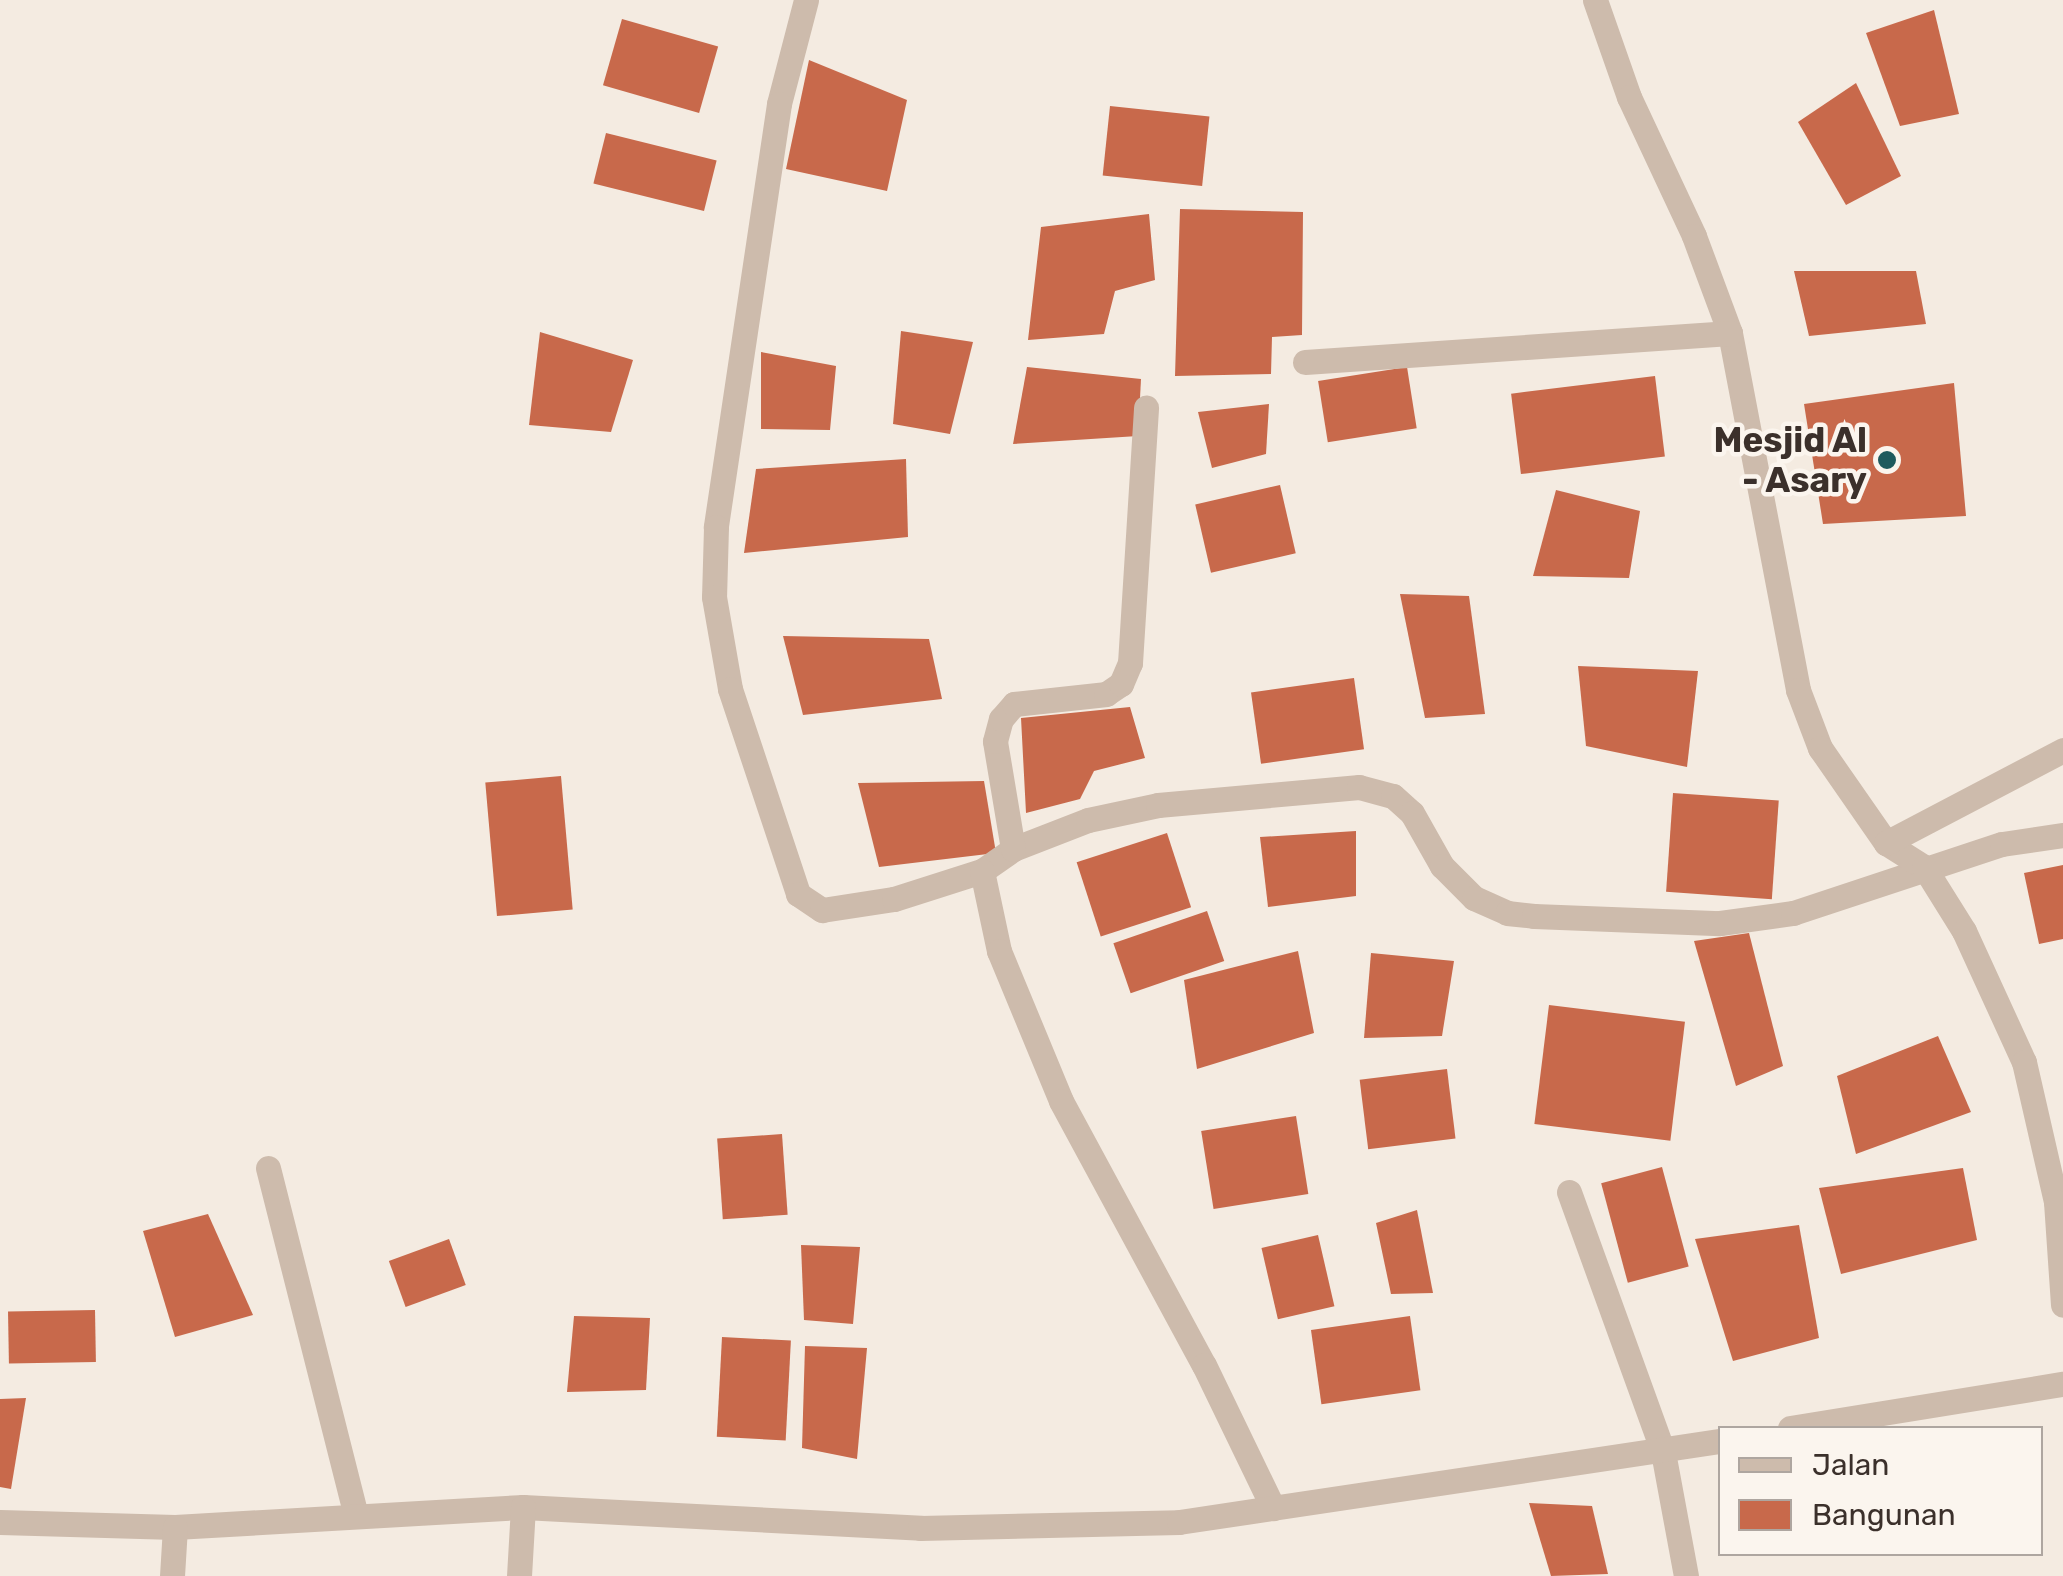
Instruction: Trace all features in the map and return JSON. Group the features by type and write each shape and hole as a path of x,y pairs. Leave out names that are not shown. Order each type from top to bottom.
{"street":[{"path":"806,0 779,104 716,527 714,597 730,690 798,894 822,910 894,899 982,872 1014,849 1088,820 1158,805 1360,787 1392,796 1412,813 1442,866 1474,898 1507,913 1720,923 1858,896 1924,867 2063,835"},
{"path":"1595,0 1629,97 1694,236 1730,333 1798,690 1820,748 1886,843 1924,867 1964,931 2024,1062 2060,1202 2063,1304"},
{"path":"1306,362 1730,333"},
{"path":"1014,849 995,741 1001,718 1014,704 1106,694 1122,684 1130,663 1146,408"},
{"path":"1886,843 2063,750"},
{"path":"982,872 999,952 1061,1101 1204,1364 1273,1508"},
{"path":"268,1168 354,1512"},
{"path":"1569,1192 1663,1452 1686,1576"},
{"path":"1802,1426 2063,1384"},
{"path":"0,1522 176,1527 354,1512 523,1506 920,1528 1179,1522 1718,1441"},
{"path":"518,1576 523,1506"},
{"path":"172,1576 176,1527"}],"building":[{"path":"1934,10 1959,114 1900,126 1866,33"},
{"path":"622,19 718,47 699,113 603,85"},
{"path":"809,60 907,100 887,191 786,169"},
{"path":"1856,83 1901,176 1846,205 1798,122"},
{"path":"1110,106 1209,116 1202,186 1103,176"},
{"path":"606,133 717,161 704,211 593,183"},
{"path":"1180,209 1303,212 1302,335 1272,337 1271,374 1175,376"},
{"path":"1149,214 1155,280 1115,291 1104,334 1028,340 1041,227"},
{"path":"1794,271 1916,271 1926,324 1809,336"},
{"path":"901,331 973,342 950,434 893,424"},
{"path":"540,332 633,360 611,432 529,425"},
{"path":"761,352 836,366 830,430 761,429"},
{"path":"1027,367 1141,379 1138,436 1013,444"},
{"path":"1407,367 1417,428 1328,442 1318,381"},
{"path":"1655,376 1665,456 1521,474 1511,394"},
{"name":"Mesjid Al - Asary","path":"1954,383 1966,516 1823,524 1804,404"},
{"path":"1269,404 1266,454 1212,468 1198,412"},
{"path":"906,459 908,537 744,553 756,469"},
{"path":"1280,485 1296,553 1211,573 1195,505"},
{"path":"1556,490 1640,511 1629,578 1533,576"},
{"path":"1400,594 1469,596 1485,714 1425,718"},
{"path":"783,636 929,639 942,699 803,715"},
{"path":"1578,666 1698,671 1687,767 1586,746"},
{"path":"1354,678 1364,749 1261,764 1251,692"},
{"path":"1130,707 1145,758 1094,771 1080,799 1026,813 1021,718"},
{"path":"561,776 573,909 497,916 485,783"},
{"path":"984,781 996,853 879,867 858,783"},
{"path":"1673,793 1779,800 1772,899 1666,892"},
{"path":"1356,831 1356,896 1268,907 1260,837"},
{"path":"1167,833 1191,907 1101,937 1077,862"},
{"path":"2063,865 2063,939 2039,944 2024,873"},
{"path":"1207,911 1224,961 1131,993 1113,943"},
{"path":"1749,933 1783,1066 1736,1086 1694,941"},
{"path":"1298,951 1314,1033 1197,1069 1184,980"},
{"path":"1371,953 1454,961 1442,1036 1364,1038"},
{"path":"1549,1005 1685,1022 1670,1141 1534,1124"},
{"path":"1938,1036 1971,1112 1856,1154 1837,1076"},
{"path":"1447,1069 1456,1138 1368,1149 1360,1080"},
{"path":"1296,1116 1308,1194 1214,1209 1201,1131"},
{"path":"782,1134 788,1215 723,1219 717,1139"},
{"path":"1662,1167 1689,1266 1628,1283 1601,1183"},
{"path":"1963,1168 1977,1240 1841,1274 1819,1188"},
{"path":"1417,1210 1433,1293 1391,1294 1376,1223"},
{"path":"208,1214 253,1315 175,1337 143,1231"},
{"path":"1799,1225 1819,1338 1733,1361 1695,1239"},
{"path":"1318,1235 1334,1306 1278,1319 1261,1248"},
{"path":"449,1239 466,1285 406,1307 389,1261"},
{"path":"801,1245 860,1247 853,1324 804,1320"},
{"path":"95,1310 96,1362 9,1364 8,1312"},
{"path":"574,1316 650,1318 646,1390 567,1392"},
{"path":"1410,1316 1420,1390 1321,1404 1311,1330"},
{"path":"722,1337 791,1341 786,1440 717,1437"},
{"path":"805,1346 867,1348 857,1459 802,1448"},
{"path":"26,1398 11,1489 0,1487 0,1399"},
{"path":"1529,1503 1592,1506 1608,1574 1551,1576"}],"place":[{"name":"Mesjid Al - Asary","path":"1887,460"}]}
